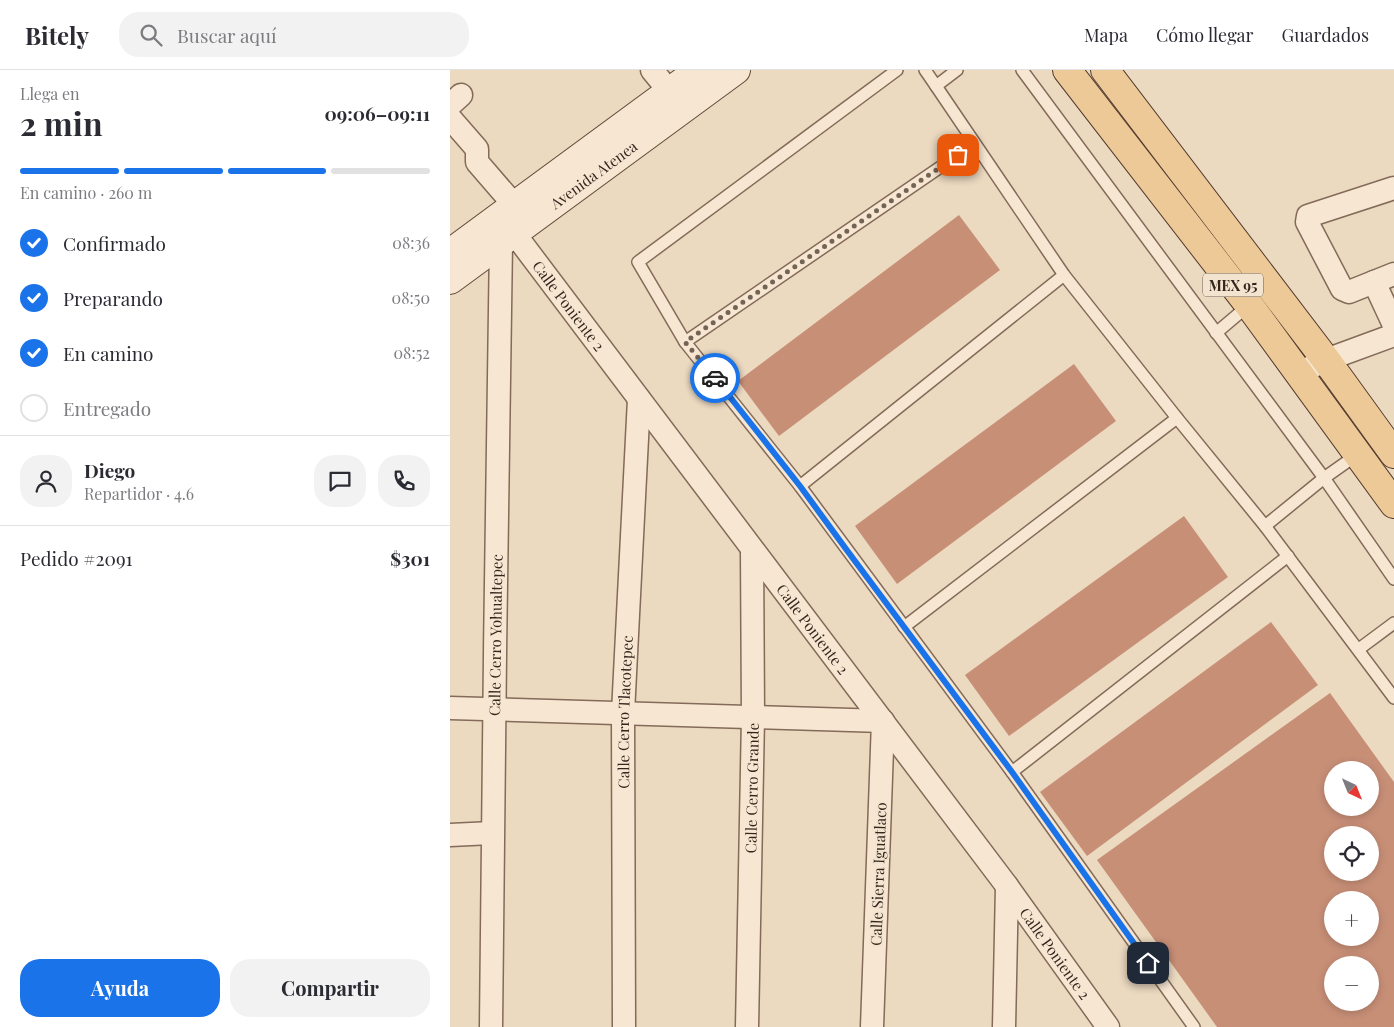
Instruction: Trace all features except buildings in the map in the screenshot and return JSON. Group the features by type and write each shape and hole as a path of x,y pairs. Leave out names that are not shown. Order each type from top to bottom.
{"main road":[{"name":"MEX 95","path":"1068,70 1249,305 1394,504"},
{"name":"MEX 95","path":"1105,70 1326,360 1394,454"}],"street":[{"path":"652,70 670,92"},
{"name":"Avenida Atenea","path":"450,254 700,70"},
{"name":"Avenida Atenea","path":"450,280 736,70"},
{"path":"450,118 477,149 478,162 515,206"},
{"path":"1394,188 1308,216 1307,222 1342,288 1349,292 1384,278 1394,325"},
{"name":"Calle Poniente 2","path":"508,238 640,399 1007,886 1108,1027"},
{"name":"Calle Cerro Yohualtepec","path":"491,1027 492,833 508,238"},
{"path":"1299,373 1326,360 1394,335"},
{"name":"Calle Cerro Tlacotepec","path":"624,1027 623,713 640,399"},
{"name":"Calle Cerro Grande","path":"747,1027 753,717 752,550"},
{"path":"450,708 883,721"},
{"name":"Calle Sierra Iguatlaco","path":"872,1027 883,721"},
{"path":"450,835 492,833"},
{"path":"1004,1027 1007,886"}],"lane":[{"path":"897,70 638,262 685,342 800,486 1012,772 1194,1027"},
{"path":"925,70 1064,274 1177,418 1266,526 1394,698"},
{"path":"936,86 957,70"},
{"path":"1022,70 1324,478 1394,579"},
{"path":"685,342 974,144"},
{"path":"800,486 1064,274"},
{"path":"1216,333 1249,305"},
{"path":"904,627 1177,418"},
{"path":"1266,526 1324,478 1358,454"},
{"path":"1012,772 1288,556"},
{"path":"1359,649 1394,623"}],"way so far":[{"path":"715,378 685,342 958,155"}],"route":[{"path":"715,378 800,486 1012,772 1148,963"}]}
